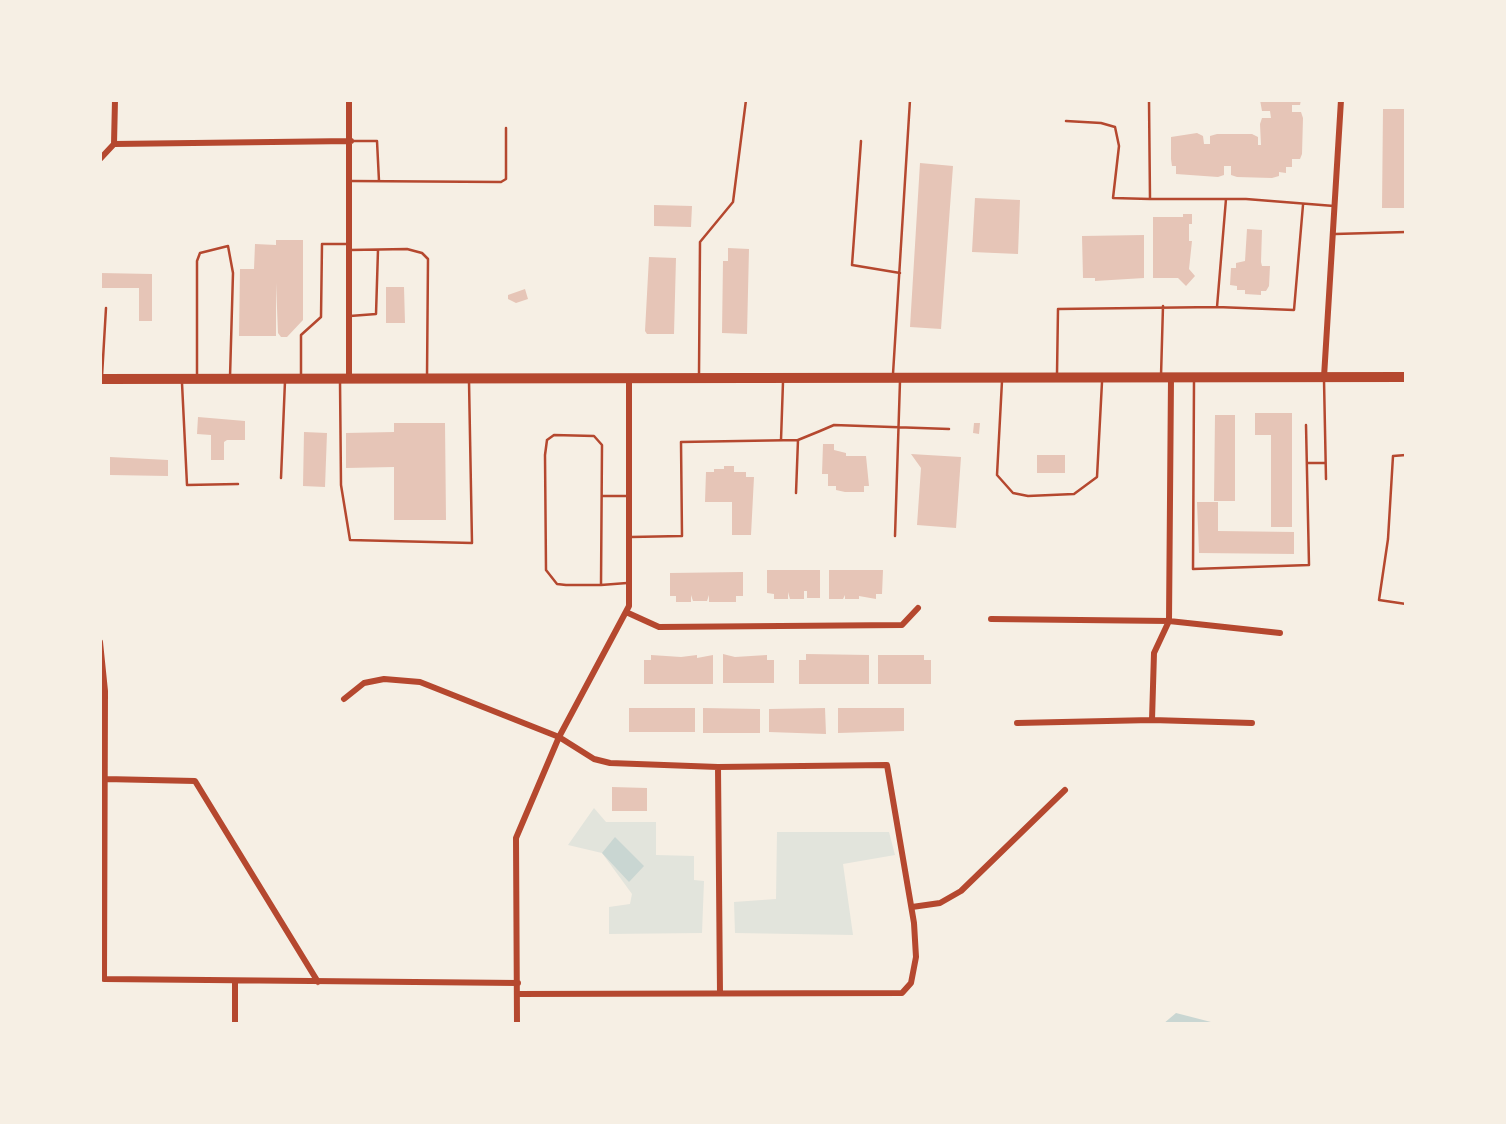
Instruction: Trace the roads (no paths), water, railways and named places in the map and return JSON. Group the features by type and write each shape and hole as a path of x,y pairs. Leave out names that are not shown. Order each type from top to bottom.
{"main road":[{"path":"101,379 427,381 1406,377"}],"street":[{"path":"100,159 114,144 115,100"},
{"path":"345,381 350,316 349,100"},
{"path":"1324,377 1341,100"},
{"path":"114,144 351,141"},
{"path":"1152,720 1154,653 1168,621 1166,378"},
{"path":"517,1024 516,838 559,737 629,606 629,380"},
{"path":"626,612 659,627 902,625 918,608"},
{"path":"991,619 1168,621 1280,633"},
{"path":"100,642 103,654 105,779 102,846 104,979 235,983 517,983"},
{"path":"344,699 364,684 384,679 420,682 559,737 594,759 610,763 718,767 887,765 912,907 916,957 911,983 902,993 517,994"},
{"path":"1017,723 1152,720 1252,723"},
{"path":"718,767 720,993"},
{"path":"105,779 195,781 318,982"},
{"path":"912,907 940,904 961,891 1065,790"},
{"path":"235,983 235,1024"}],"lane":[{"path":"699,380 699,242 733,201 746,100"},
{"path":"895,536 900,427 897,377 900,272 910,100"},
{"path":"1149,100 1150,199"},
{"path":"1066,121 1101,123 1115,127 1118,146 1113,198 1226,199 1334,206"},
{"path":"351,181 500,182 506,179 506,128"},
{"path":"351,141 377,141 379,181"},
{"path":"861,141 852,265 900,272"},
{"path":"1217,307 1226,199"},
{"path":"1057,378 1058,309 1163,306 1294,310 1303,205"},
{"path":"1331,234 1406,232"},
{"path":"301,381 301,335 321,317 322,244 378,250 407,249 422,253 428,259 427,381"},
{"path":"197,380 197,261 200,253 228,246 233,272 230,380"},
{"path":"350,316 376,314 378,250"},
{"path":"1163,306 1166,378"},
{"path":"101,379 106,309"},
{"path":"1324,377 1326,479"},
{"path":"781,440 783,378"},
{"path":"1002,378 996,475 1013,493 1028,496 1074,494 1097,477 1102,378"},
{"path":"1194,378 1194,569 1309,565 1306,425"},
{"path":"182,380 187,485 238,484"},
{"path":"281,478 285,380"},
{"path":"345,381 341,485 350,540 472,542 469,380"},
{"path":"629,537 682,536 681,442 799,440 834,425 949,429"},
{"path":"601,584 602,496 599,439 586,434 549,437 545,468 546,570 557,584 601,584 629,583"},
{"path":"796,493 799,440"},
{"path":"1406,455 1393,456 1388,538 1379,600 1406,604"},
{"path":"1307,463 1325,463"},
{"path":"602,496 629,496"}]}
